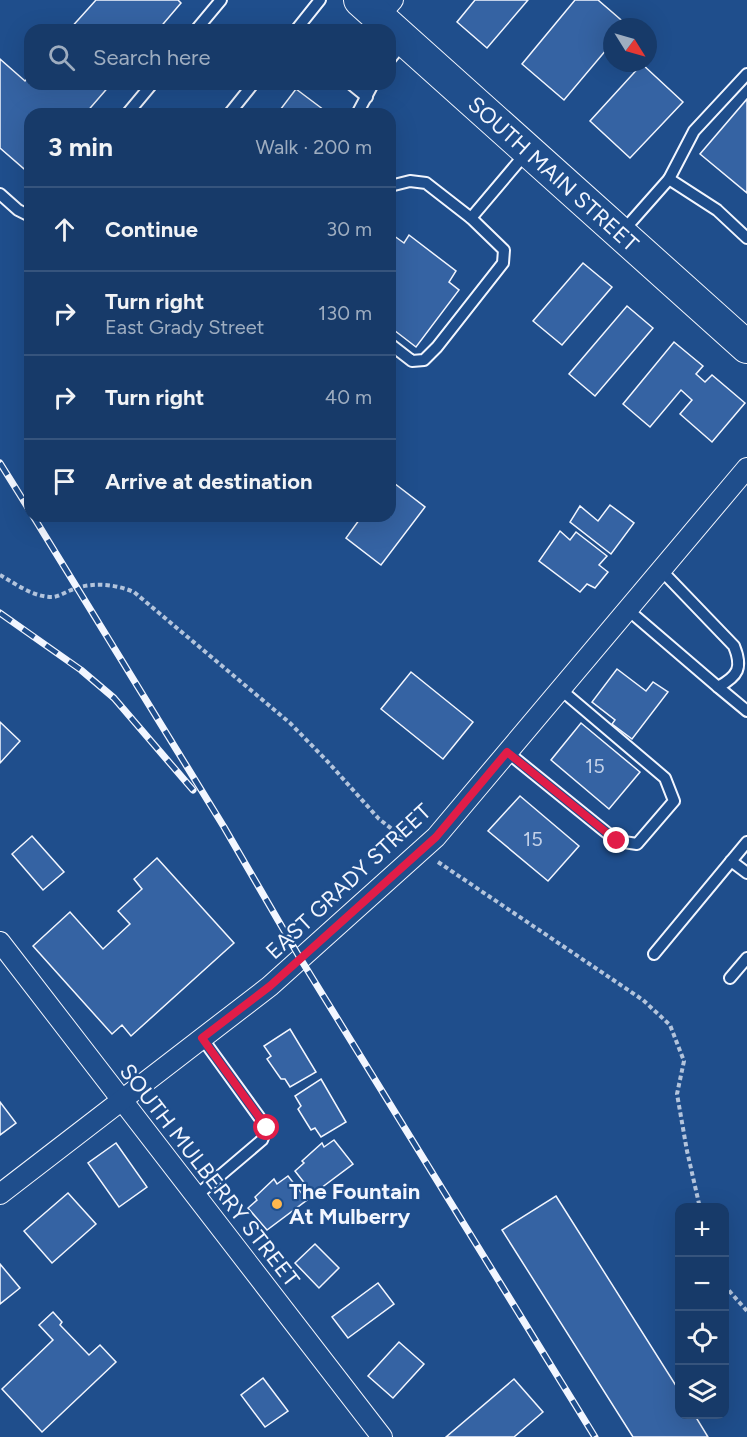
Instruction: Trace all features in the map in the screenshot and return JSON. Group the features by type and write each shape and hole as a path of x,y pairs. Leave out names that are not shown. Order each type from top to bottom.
{"main road":[{"name":"SOUTH MAIN STREET","path":"377,6 385,24"},
{"name":"SOUTH MAIN STREET","path":"397,50 528,151 747,347"}],"street":[{"name":"EAST GRADY STREET","path":"0,1194 270,986 436,837 747,468"},
{"name":"SOUTH MULBERRY STREET","path":"0,942 382,1437"}],"lane":[{"path":"201,24 221,0"},
{"path":"301,24 320,0"},
{"path":"621,234 669,179 694,131 747,74"},
{"path":"132,108 147,90"},
{"path":"234,108 248,90"},
{"path":"358,90 367,97"},
{"path":"361,108 371,90"},
{"path":"471,218 528,151"},
{"path":"669,179 717,210 747,238"},
{"path":"396,184 410,181 426,183 471,218 504,250 503,262 437,347 424,360 412,361 396,349"},
{"path":"0,194 24,213"},
{"path":"661,570 734,646 739,658 738,670 730,681 718,687"},
{"path":"627,609 747,711"},
{"path":"507,752 617,841 637,844 674,801 665,778 560,689"},
{"path":"654,954 747,842"},
{"path":"731,861 747,873"},
{"path":"730,978 747,958"},
{"path":"196,1196 262,1140 267,1128 202,1038"}],"path":[{"path":"729,1291 747,1311"}],"building":[{"path":"96,0 178,0 181,3 163,24 74,24"},
{"path":"475,0 528,0 487,48 457,22"},
{"path":"575,0 598,0 619,18 603,18 603,54 564,100 522,64"},
{"path":"0,59 24,80 24,90 106,90 90,108 24,108 24,169 0,148"},
{"path":"635,72 651,72 683,102 630,158 590,121"},
{"path":"297,90 321,108 282,108"},
{"path":"747,99 747,193 700,154"},
{"path":"409,235 456,271 449,282 459,290 416,347 396,332 396,237 404,243"},
{"path":"583,263 612,287 562,345 533,321"},
{"path":"627,306 653,328 595,396 569,374"},
{"path":"674,342 703,366 696,374 705,382 712,375 745,403 712,442 680,414 692,400 681,390 650,427 623,404"},
{"path":"396,485 425,507 381,565 346,538 358,522 396,522"},
{"path":"610,505 634,523 611,554 570,522 580,506 598,521"},
{"path":"560,531 570,540 576,532 607,556 599,565 608,572 595,588 587,584 580,592 539,561"},
{"path":"617,669 646,691 653,682 668,692 632,739 612,724 615,720 592,702"},
{"path":"411,672 473,722 443,759 381,709"},
{"path":"0,722 20,741 0,763"},
{"path":"581,723 640,772 609,809 551,760"},
{"path":"520,796 579,846 548,881 488,831"},
{"path":"32,836 64,872 43,890 12,854"},
{"path":"157,858 234,943 131,1036 122,1025 112,1034 33,946 70,912 103,949 130,924 118,911 142,889 134,879"},
{"path":"290,1029 316,1072 290,1087 285,1079 281,1079 267,1059 271,1056 264,1046"},
{"name":"The Fountain At Mulberry","path":"321,1079 346,1122 321,1137 315,1128 311,1130 298,1109 301,1106 295,1096"},
{"path":"0,1102 16,1123 0,1135"},
{"name":"The Fountain At Mulberry","path":"334,1140 353,1164 313,1194 295,1171 304,1163 302,1161 322,1143 324,1147"},
{"path":"116,1143 147,1187 119,1207 88,1163"},
{"name":"The Fountain At Mulberry","path":"288,1176 307,1200 267,1230 248,1208 257,1200 255,1197 274,1179 277,1184"},
{"path":"68,1193 96,1224 52,1263 24,1231"},
{"path":"556,1196 675,1384 675,1419 697,1419 708,1437 633,1437 502,1230"},
{"path":"315,1244 339,1268 319,1288 295,1263"},
{"path":"0,1264 20,1288 0,1304"},
{"path":"378,1283 394,1304 348,1338 332,1317"},
{"path":"53,1312 62,1322 60,1325 89,1355 100,1345 116,1362 42,1432 2,1389 53,1340 39,1325"},
{"path":"399,1342 424,1364 393,1398 368,1376"},
{"path":"263,1378 288,1411 265,1427 241,1395"},
{"path":"514,1379 543,1412 514,1437 446,1437"}],"railway":[{"path":"0,463 24,501"},
{"path":"37,522 224,827 300,958 595,1437"},
{"path":"0,613 81,670 114,698 193,790"}],"place":[{"name":"The Fountain At Mulberry","path":"277,1204"}],"route":[{"path":"267,1128 202,1038 270,986 436,837 507,752 617,841"}]}
